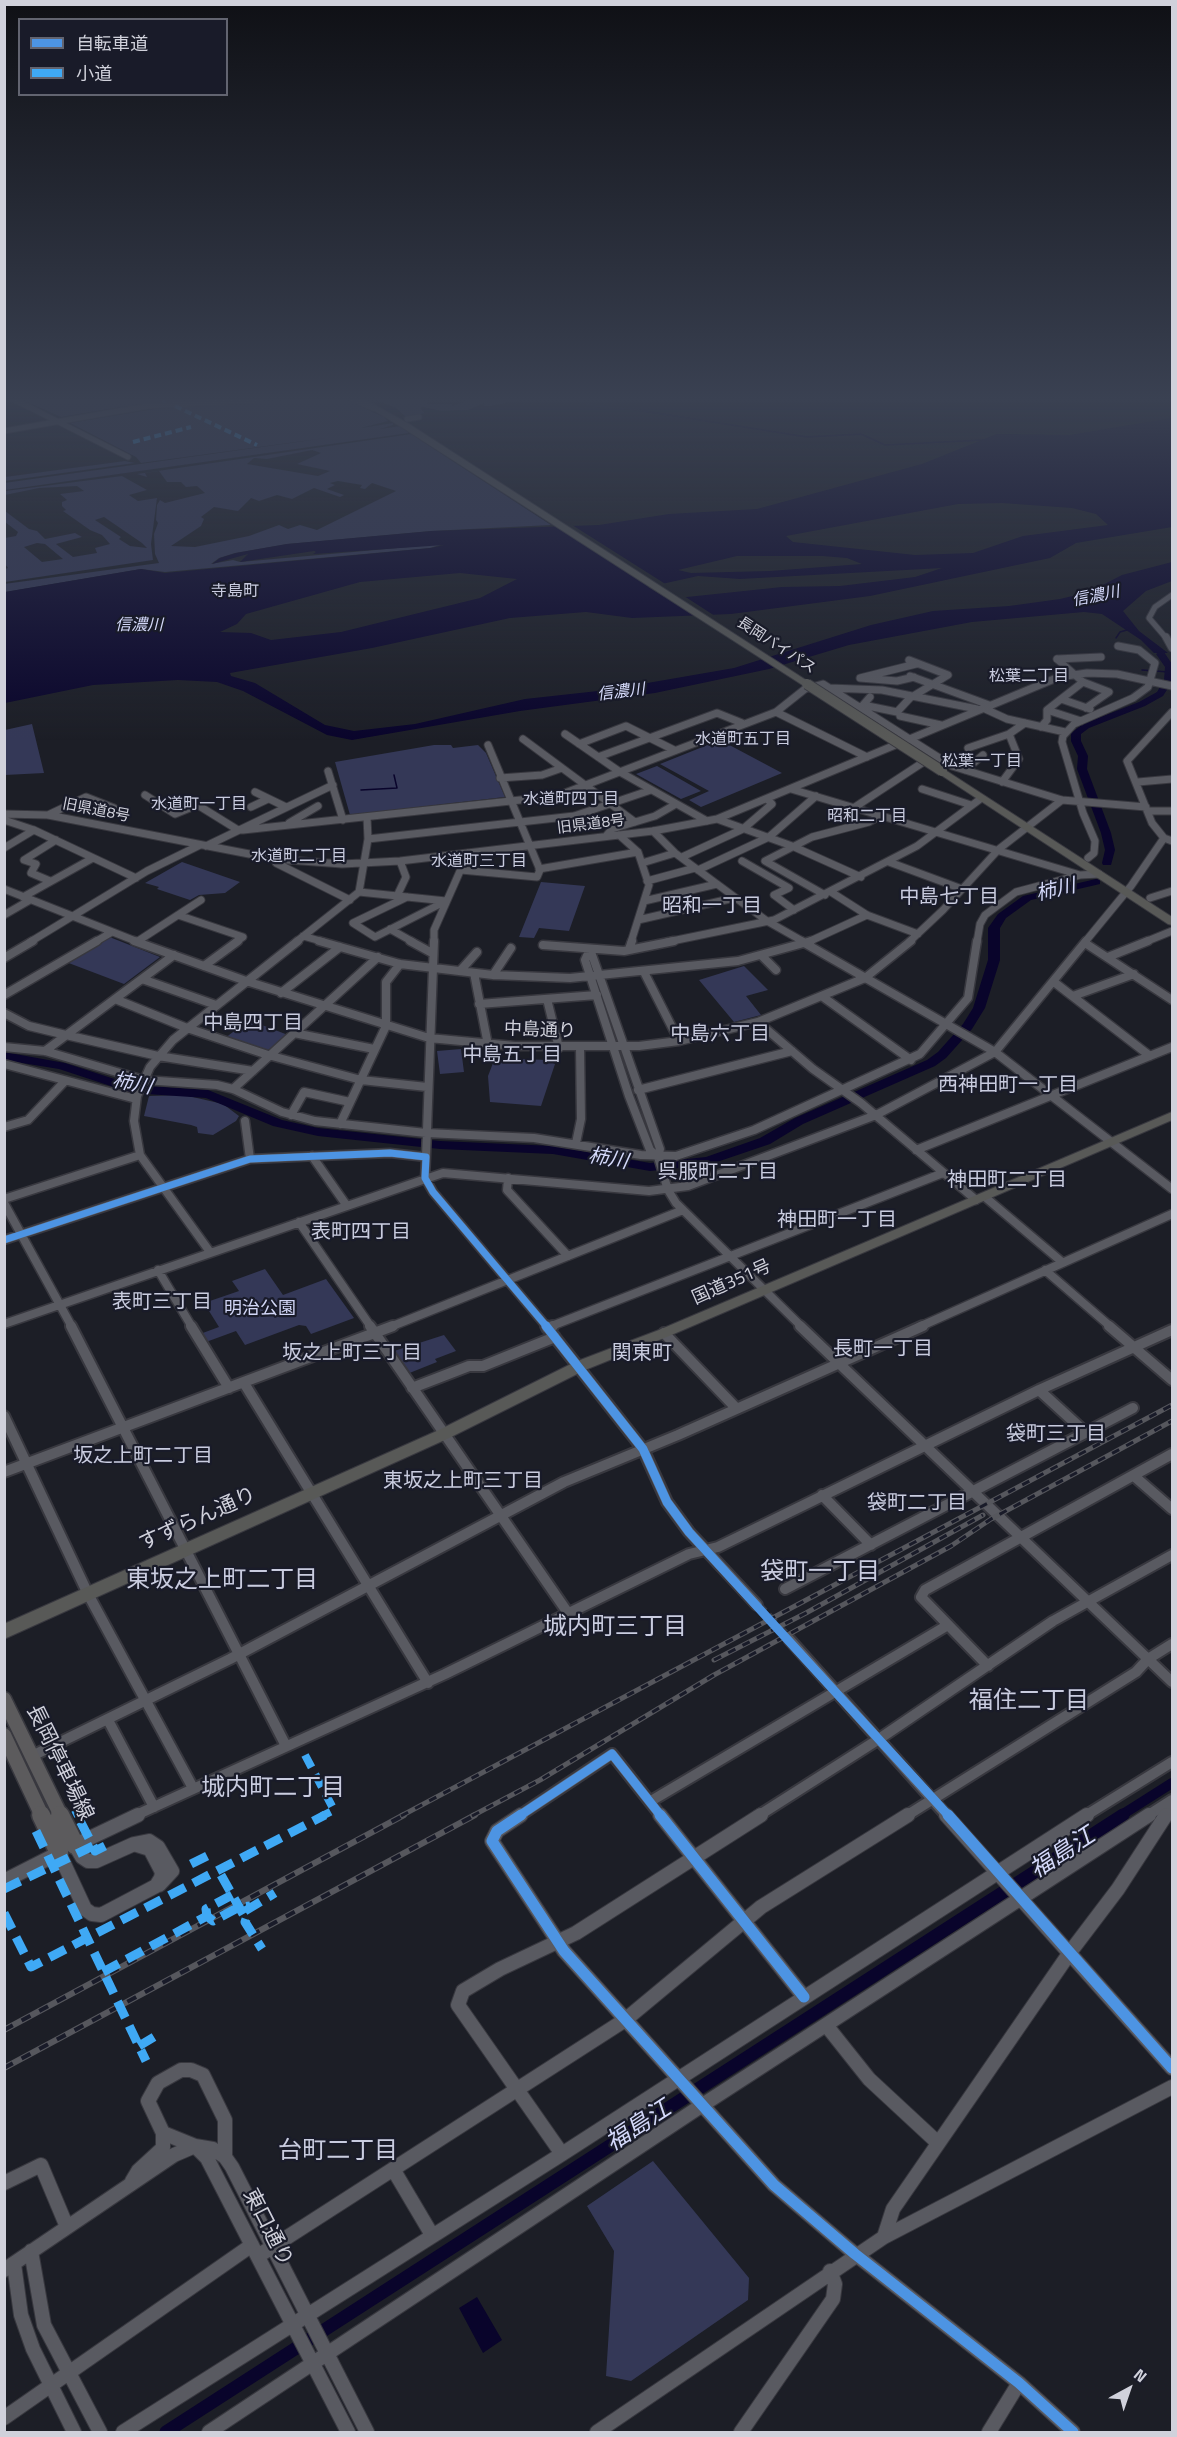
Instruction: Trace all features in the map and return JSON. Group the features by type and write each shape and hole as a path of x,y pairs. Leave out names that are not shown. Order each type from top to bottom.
{"highway":[{"name":"長岡バイパス","path":"546,514 805,682 1031,825 1088,858 1173,922"},
{"name":"長岡バイパス","path":"1031,825 1099,874 1149,898 1173,913"},
{"name":"国道351号","path":"311,1493 444,1434 580,1366 664,1333 1173,1116"},
{"name":"すずらん通り","path":"4,1632 311,1493"}],"main road":[{"name":"長岡停車場線","path":"4,1699 75,1845"},
{"name":"長岡停車場線","path":"4,1735 59,1853"}],"street":[{"path":"1173,595 1155,607 1150,615 1150,622 1166,632 1173,648"},
{"path":"1088,858 1095,853 1095,841 1062,742 1065,732 1081,721 1138,695 1154,676 1155,663 1139,650 1118,646"},
{"path":"1086,708 1109,692 1083,682 1056,659 1101,657"},
{"path":"870,697 863,705 894,712 947,673 909,660"},
{"path":"914,677 892,682 860,678 918,663"},
{"path":"893,668 935,684 1007,719 1065,732"},
{"name":"旧県道8号","path":"4,814 48,815 275,859 324,864 400,861 652,831 717,819 1052,679 1075,674 1154,676 1173,686"},
{"path":"805,682 823,684 952,766 1062,800 1173,811"},
{"path":"188,799 238,830 557,796 742,723 776,712 805,682"},
{"path":"805,682 894,745"},
{"path":"1047,710 1083,682"},
{"path":"829,688 877,689 957,705 983,707"},
{"path":"1061,699 1101,712"},
{"path":"954,720 948,713 957,705"},
{"path":"1047,710 1081,721"},
{"path":"1041,727 1047,720 1047,710"},
{"path":"598,757 717,712 742,723"},
{"path":"776,712 867,757"},
{"path":"1173,712 1127,761 1138,783 1152,824 1164,838 1173,841"},
{"path":"900,716 941,725"},
{"path":"968,748 1009,734 1025,723"},
{"path":"579,744 626,726 674,750"},
{"path":"565,734 620,772 707,821"},
{"path":"1002,782 1019,759 1009,734"},
{"path":"524,739 635,822"},
{"path":"461,870 537,877 539,869 488,745"},
{"path":"965,770 983,755"},
{"path":"855,807 922,763"},
{"path":"500,778 542,775 562,768"},
{"path":"328,771 343,820"},
{"path":"1138,783 1173,779"},
{"path":"4,958 136,878 333,785"},
{"path":"791,789 999,849 1080,875"},
{"path":"922,789 971,805"},
{"path":"368,839 574,816 651,790"},
{"path":"255,792 286,807"},
{"path":"145,795 175,814 197,805"},
{"path":"647,881 696,869 769,837 816,796"},
{"path":"48,815 86,797 114,808"},
{"path":"251,807 268,799"},
{"path":"642,863 679,855 743,829 772,804 767,799"},
{"path":"543,945 628,949 767,921 794,910 889,862 938,831 979,800"},
{"name":"中島通り","path":"4,889 72,918 174,956 281,993 429,1038 488,1045 618,1047 679,1041 758,1022 824,998 865,978 889,961 918,934 999,849 1062,800"},
{"path":"606,836 612,829 655,816 676,804"},
{"path":"285,826 318,806"},
{"path":"882,815 874,821 812,837 765,861 867,915 918,934"},
{"path":"210,1252 140,1155 134,1121 137,1097 143,1081 158,1056 187,1028 359,892 368,839 367,817"},
{"path":"4,819 34,830 136,878"},
{"path":"717,819 792,846 861,877"},
{"path":"4,848 34,830"},
{"path":"652,831 696,869 767,921 995,1052 1173,1189"},
{"path":"619,835 638,852 649,887 628,949"},
{"path":"4,1324 443,1173 649,1191 668,1190 688,1186 876,1115 995,1052 1129,889 1164,838"},
{"path":"50,881 31,873 36,864 24,860 56,840"},
{"path":"539,869 638,852"},
{"path":"468,853 434,930 425,1178 433,1192 580,1366 643,1449 667,1502 689,1532 757,1605"},
{"path":"4,915 50,881 93,858"},
{"path":"275,859 276,864 350,900"},
{"path":"397,896 406,877 400,861"},
{"path":"742,861 789,888 774,895 794,910"},
{"path":"889,862 962,889"},
{"path":"4,1047 45,1051 143,1081 205,1083 233,1089 291,1115 340,1124 426,1135 526,1137 576,1143 658,1158 676,1156 722,1142 911,1060 950,1028 968,998 980,924 985,915 1016,892 1080,875 1099,874"},
{"path":"644,901 717,884"},
{"path":"1149,898 1173,891"},
{"path":"359,892 446,901"},
{"path":"406,897 353,922 375,937 446,901"},
{"path":"638,920 734,898"},
{"path":"138,941 201,900"},
{"path":"178,915 243,938 204,966"},
{"path":"303,936 400,964 493,975 595,976 644,972 762,956 804,944 867,915"},
{"path":"390,929 432,953"},
{"path":"1108,957 1173,931"},
{"path":"4,995 112,932"},
{"path":"1085,943 1173,1000"},
{"path":"281,993 340,947"},
{"path":"4,948 14,952"},
{"path":"493,975 511,948"},
{"path":"590,949 585,960 595,976 650,1150 658,1158 668,1190 683,1210 839,1364 1173,1682"},
{"path":"460,971 477,952"},
{"path":"45,1051 174,956"},
{"path":"762,956 777,970"},
{"path":"233,1089 378,957"},
{"path":"340,1124 386,1026 386,982 400,964"},
{"path":"644,972 679,1041"},
{"path":"474,973 488,1045"},
{"path":"1073,996 1134,974"},
{"path":"595,976 597,995 638,1090 660,1149 658,1158"},
{"path":"142,979 216,1005"},
{"path":"1054,982 1150,1056"},
{"path":"479,1004 597,995"},
{"path":"824,998 911,1060"},
{"path":"115,999 187,1028 268,1055 361,1080 428,1087"},
{"path":"547,999 559,1047"},
{"path":"4,1013 29,1026 66,1035 158,1056 253,1071"},
{"path":"758,1022 792,1052 861,1102 943,1173 980,1198 1062,1262"},
{"path":"294,1033 374,1049"},
{"path":"916,1150 1173,1047"},
{"path":"576,1143 580,1119 580,1048"},
{"path":"638,1090 735,1068 792,1052"},
{"path":"4,1065 137,1097"},
{"path":"4,1127 28,1120 65,1081"},
{"path":"291,1115 304,1092 350,1102"},
{"path":"245,1121 250,1160"},
{"path":"4,1240 250,1160 390,1153 426,1154"},
{"path":"4,1199 140,1155"},
{"path":"312,1156 347,1206"},
{"path":"547,1328 943,1173"},
{"path":"508,1178 507,1190 568,1256"},
{"path":"4,1203 60,1304 286,1746"},
{"path":"4,1472 375,1333 683,1210"},
{"path":"32,1756 240,1653 564,1482 839,1364 1173,1214"},
{"path":"299,1222 568,1613"},
{"path":"158,1270 229,1388"},
{"path":"1045,1270 1173,1380"},
{"path":"4,1881 194,1788 428,1683 689,1554 718,1547 1131,1346 1140,1346 1173,1330"},
{"path":"664,1333 736,1408"},
{"path":"412,1388 469,1366 483,1366 555,1337"},
{"path":"244,1383 428,1683"},
{"path":"1039,1390 1085,1432"},
{"path":"785,1589 971,1490 1133,1408"},
{"path":"4,1416 88,1594 144,1702 194,1788"},
{"path":"988,1666 921,1597 925,1590 1022,1539 1173,1454"},
{"path":"1134,1476 1173,1509"},
{"path":"822,1495 871,1545"},
{"path":"562,2154 458,2005 463,1991 576,1933 879,1739 1053,1621 1173,1555"},
{"path":"651,1801 948,1625"},
{"path":"789,1639 1071,1951 1173,2068"},
{"path":"4,2418 144,2318 255,2250 273,2246 625,2020 762,1907 1136,1672 1148,1659 1173,1644"},
{"path":"108,1720 154,1807"},
{"path":"804,1997 612,1754 497,1831 492,1841 560,1940 564,1950 774,2186 855,2254 1019,2384 1073,2433"},
{"path":"123,2433 295,2328 432,2235 680,2080 804,1997 1173,1762"},
{"path":"209,2433 318,2355 699,2103 826,2025 1019,1895 1173,1800"},
{"path":"884,2237 893,2209 1071,1951 1118,1889 1173,1805"},
{"path":"59,1853 85,1909 92,1914 101,1915 156,1887 162,1872 150,1849 134,1844 96,1861 88,1861 82,1857 75,1845"},
{"path":"826,2025 869,2079 938,2143"},
{"path":"129,2186 138,2171 163,2148 163,2133 148,2101 150,2094 158,2083 181,2070 199,2072 206,2079 225,2120 225,2157"},
{"path":"599,2432 855,2254 1173,2087"},
{"path":"163,2133 195,2146 213,2150 225,2157"},
{"path":"74,2433 50,2387 21,2315 9,2267 174,2155 195,2146"},
{"name":"東口通り","path":"195,2146 211,2165 295,2328 318,2355"},
{"name":"東口通り","path":"225,2157 309,2317 318,2355"},
{"path":"4,2183 41,2165 67,2227"},
{"path":"393,2169 432,2235"},
{"path":"31,2251 44,2325 100,2433"},
{"path":"741,2433 833,2300 835,2284 830,2271"},
{"path":"318,2355 348,2433"},
{"path":"318,2355 367,2433"},
{"path":"989,2433 1019,2384"}],"green space":[{"path":"5,514 9,514 29,529 37,531 45,539 75,533 82,537 56,544 73,557 97,553 95,548 110,544 102,535 90,530 67,514 155,514 151,544 153,560 5,582 5,569 8,568 5,564 5,538 16,536 18,532 5,522","holes":["104,517 147,548 130,546 119,539 121,537 95,520","37,543 45,544 63,559 42,562 24,547"]},
{"path":"156,514 205,514 201,517 204,519 201,526 171,546 195,547 249,536 279,525 288,529 300,525 317,530 350,514 534,514 551,525 431,531 287,544 235,553 219,558 211,564 233,560 240,562 443,544 430,548 165,572 141,569 5,592 4,584 159,563 155,554 154,534 158,523"},
{"path":"32,724 44,773 5,775 5,730"},
{"path":"720,740 782,773 701,807 689,800 709,791 660,764"},
{"path":"434,745 451,745 453,748 478,745 486,753 505,797 350,815 335,762"},
{"path":"657,766 701,791 681,799 636,774"},
{"path":"182,862 240,882 225,893 199,895 190,900 145,883"},
{"path":"541,882 585,886 569,931 539,928 534,938 519,937"},
{"path":"105,938 112,938 160,957 124,984 66,962"},
{"path":"744,966 768,990 746,996 761,1015 734,1022 699,980"},
{"path":"249,1020 288,1035 266,1052 225,1038"},
{"path":"461,1049 464,1072 440,1074 437,1051"},
{"path":"495,1058 547,1060 555,1064 541,1106 490,1102 488,1076"},
{"path":"184,1095 223,1104 239,1116 236,1121 213,1135 198,1133 197,1127 191,1125 144,1116 149,1096"},
{"name":"明治公園","path":"265,1269 283,1295 326,1279 354,1318 311,1334 306,1326 299,1325 245,1345 236,1331 206,1342 200,1334 219,1327 204,1303 239,1291 232,1281"},
{"path":"444,1335 456,1351 435,1359 437,1362 407,1374 391,1352"},
{"path":"653,2161 749,2278 748,2300 631,2381 606,2376 614,2251 587,2206"}],"water":[{"name":"信濃川","path":"669,514 906,514 786,536 793,542 915,555 973,553 1023,536 1108,525 1095,514 1172,514 1172,527 1076,543 1050,558 870,596 731,614 632,618 586,612 510,618 372,648 230,673 231,676 255,683 325,725 354,731 415,724 525,699 607,690 734,668 871,625 933,611 1009,606 1060,599 1089,592 1122,575 1172,562 1172,581 1146,591 1123,611 1139,631 1168,653 1154,653 1141,640 1102,614 1084,612 972,622 849,645 769,669 655,693 520,711 352,740 327,735 243,691 217,682 178,680 93,685 5,703 5,592 141,569 165,573 444,545 313,554 316,552 314,551 240,562 248,554 212,564 220,558 236,553 287,544 432,531 599,525","holes":["737,556 822,556 847,558 862,564 770,571 691,573 678,570","942,568 915,577 840,586 782,587 668,599 648,587 698,576 740,579","460,573 517,579 480,598 341,632 271,640 251,633 220,632 237,624 246,614 360,582"]},
{"path":"477,2297 502,2340 483,2353 459,2308"}],"pier":[{"path":"551,523 569,523 667,585 656,588 668,596 681,594 718,618 700,619"}],"waterway":[{"path":"1116,638 1120,632 1127,630"},
{"name":"柿川","path":"1107,863 1110,850 1106,833 1082,769 1083,756 1076,741 1076,733 1086,726 1142,704 1160,694 1169,680 1170,667 1161,654"},
{"path":"1142,670 1169,672"},
{"path":"361,790 397,788 394,775"},
{"name":"柿川","path":"4,1056 61,1066 132,1089 208,1094 278,1123 318,1132 440,1145 553,1150 650,1167 708,1161 765,1141 799,1121 931,1063 942,1055 968,1026 979,1008 994,960 994,928 1002,916 1027,898 1096,882"},
{"name":"福島江","path":"1120,1816 1172,1783"},
{"name":"福島江","path":"166,2432 1123,1815"}],"tunnel":[{"path":"757,1605 789,1639"}],"railway":[{"path":"401,1816 1172,1405"},
{"path":"472,1816 540,1780 714,1675 951,1546 991,1519 1172,1421"},
{"path":"714,1660 806,1613 983,1515"},
{"path":"4,2030 404,1815"},
{"path":"4,2068 475,1815"}],"marked path":[{"path":"4,1913 31,1967 334,1810 305,1755"},
{"path":"4,1889 93,1846 75,1810"},
{"path":"36,1831 146,2061"},
{"path":"93,1846 95,1851 105,1846"},
{"path":"191,1864 213,1853"},
{"path":"221,1875 247,1921"},
{"path":"245,1911 275,1893"},
{"path":"232,1895 206,1909 207,1916 213,1921 239,1907 250,1906"},
{"path":"103,1972 207,1916"},
{"path":"246,1919 245,1922 262,1949"},
{"path":"139,2046 154,2037"}],"cycle path":[{"path":"4,1240 250,1159 390,1153 426,1157 425,1178 433,1192 580,1366 643,1449 667,1502 689,1532 721,1564 1071,1951 1172,2068"},
{"path":"804,1997 612,1754 497,1831 492,1841 564,1951 774,2185 855,2254 1019,2383 1073,2432"}],"district":[{"name":"寺島町","path":"235,592"},
{"name":"松葉二丁目","path":"1029,677"},
{"name":"水道町五丁目","path":"743,740"},
{"name":"松葉一丁目","path":"982,762"},
{"name":"水道町四丁目","path":"571,800"},
{"name":"水道町一丁目","path":"199,805"},
{"name":"昭和二丁目","path":"867,817"},
{"name":"水道町二丁目","path":"299,857"},
{"name":"水道町三丁目","path":"479,862"},
{"name":"中島七丁目","path":"949,898"},
{"name":"昭和一丁目","path":"712,907"},
{"name":"中島四丁目","path":"253,1024"},
{"name":"中島六丁目","path":"720,1035"},
{"name":"中島五丁目","path":"512,1056"},
{"name":"西神田町一丁目","path":"1008,1086"},
{"name":"呉服町二丁目","path":"718,1173"},
{"name":"神田町二丁目","path":"1007,1181"},
{"name":"神田町一丁目","path":"837,1221"},
{"name":"表町四丁目","path":"361,1233"},
{"name":"表町三丁目","path":"162,1303"},
{"name":"長町一丁目","path":"883,1350"},
{"name":"坂之上町三丁目","path":"352,1354"},
{"name":"関東町","path":"642,1354"},
{"name":"袋町三丁目","path":"1056,1435"},
{"name":"坂之上町二丁目","path":"143,1457"},
{"name":"東坂之上町三丁目","path":"463,1482"},
{"name":"袋町二丁目","path":"917,1504"},
{"name":"袋町一丁目","path":"820,1573"},
{"name":"東坂之上町二丁目","path":"222,1581"},
{"name":"城内町三丁目","path":"615,1628"},
{"name":"福住二丁目","path":"1029,1702"},
{"name":"城内町二丁目","path":"273,1789"},
{"name":"台町二丁目","path":"338,2152"}]}
